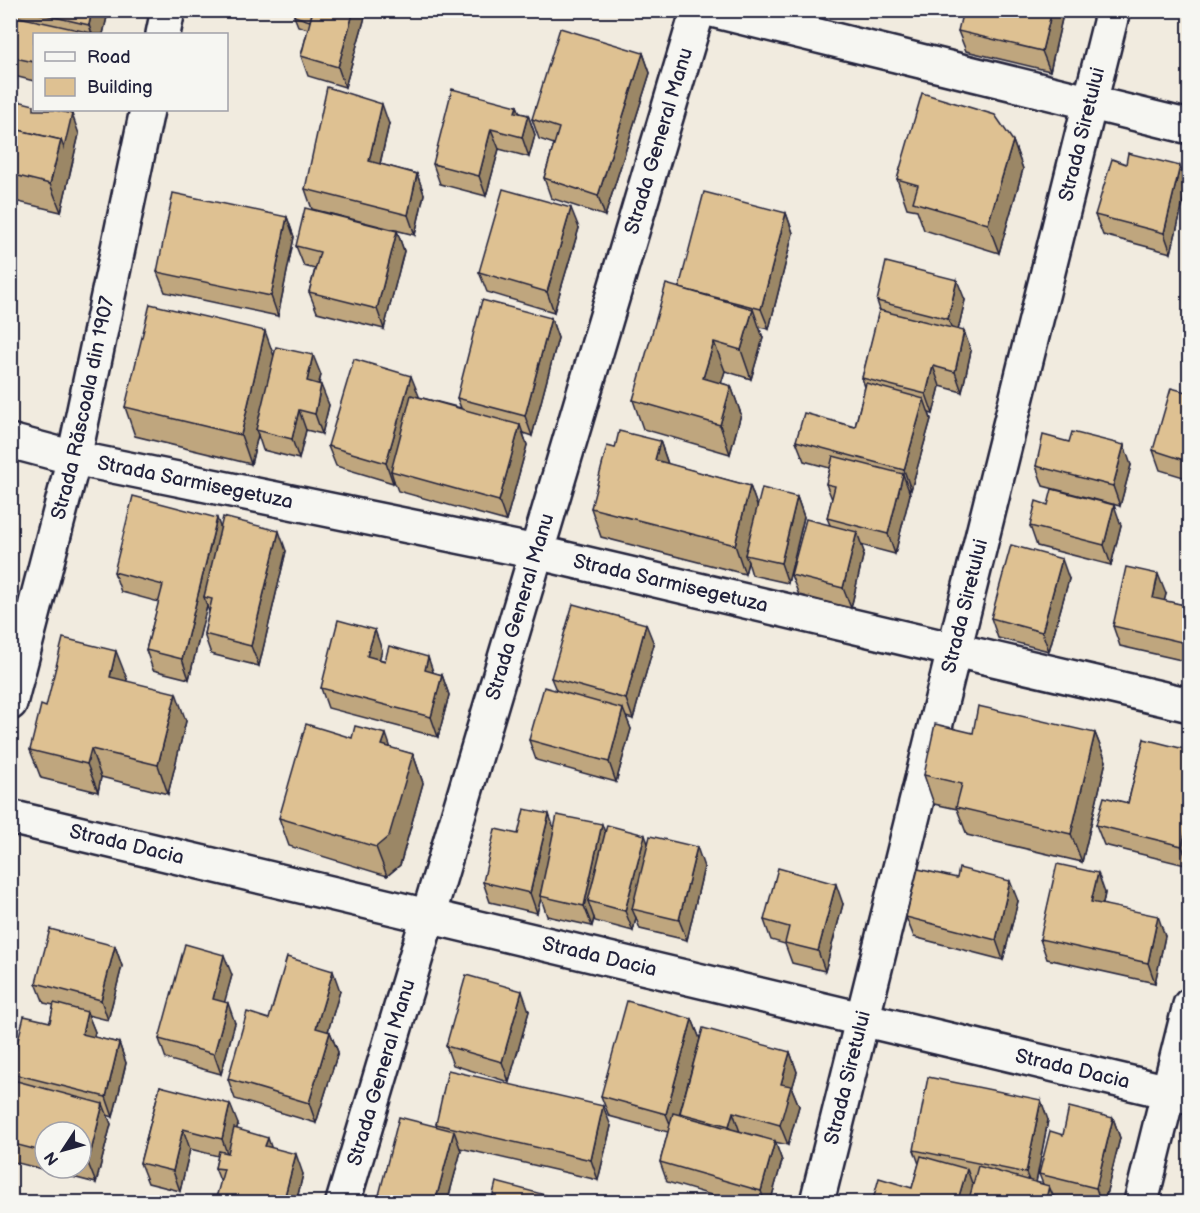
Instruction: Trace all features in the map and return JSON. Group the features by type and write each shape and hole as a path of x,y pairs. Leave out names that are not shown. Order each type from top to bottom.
{"street":[{"path":"163,33 168,10"},
{"name":"Strada General Manu","path":"343,1203 698,10"},
{"path":"712,10 1190,127"},
{"name":"Strada Siretului","path":"818,1203 1113,10"},
{"name":"Strada Răscoala din 1907","path":"10,703 74,458 147,111"},
{"name":"Strada Sarmisegetuza","path":"10,441 74,458 537,552 1190,705"},
{"name":"Strada Dacia","path":"10,817 1179,1095"},
{"path":"1141,1203 1179,1095 1190,1005"}],"building":[{"path":"25,10 92,10 89,25"},
{"path":"296,10 313,10 310,21 294,16"},
{"path":"313,10 354,10 338,67 301,56"},
{"path":"963,10 1052,10 1042,51 958,31"},
{"path":"10,15 92,33 33,33 33,62 10,57"},
{"path":"560,28 643,53 598,196 544,178 559,128 532,119"},
{"path":"327,87 382,104 369,161 417,174 408,215 305,189"},
{"path":"452,89 517,106 515,112 528,115 522,137 491,129 479,176 433,164"},
{"path":"922,93 995,115 1013,141 988,224 913,202 918,185 897,179"},
{"path":"10,99 33,105 33,111 59,111 72,114 64,148 61,140 10,128"},
{"path":"10,128 61,140 50,184 10,174"},
{"path":"1128,153 1180,166 1164,233 1095,215 1112,159 1126,164"},
{"path":"503,189 571,208 547,292 479,272"},
{"path":"704,192 786,213 761,309 679,288"},
{"path":"173,193 287,217 271,296 157,272"},
{"path":"305,208 397,231 377,309 309,292 320,252 296,246"},
{"path":"886,262 957,280 948,319 877,301"},
{"path":"666,284 753,309 741,350 714,342 703,378 731,386 720,425 633,400"},
{"path":"482,300 551,318 525,416 457,398"},
{"path":"150,304 265,331 241,435 125,407"},
{"path":"879,310 964,331 955,372 933,366 926,394 862,378"},
{"path":"276,347 313,355 307,381 321,385 315,414 299,410 292,439 256,430"},
{"path":"354,359 411,376 386,463 328,446"},
{"path":"866,383 924,399 904,470 796,441 804,413 855,427"},
{"path":"1171,388 1190,393 1190,462 1153,450"},
{"path":"411,395 520,425 499,501 391,471"},
{"path":"619,431 660,441 655,460 750,486 735,545 591,508 607,446 615,448"},
{"path":"1072,432 1124,445 1113,486 1036,466 1043,435 1069,442"},
{"path":"833,456 903,474 888,534 827,518 835,486 826,484"},
{"path":"762,488 797,497 781,563 745,555"},
{"path":"1052,489 1114,505 1104,545 1030,526 1036,501 1048,505"},
{"path":"133,496 217,518 182,659 146,650 163,585 114,572"},
{"path":"223,517 279,531 251,646 204,634 212,599 204,597"},
{"path":"806,519 857,532 843,588 791,575"},
{"path":"1011,545 1062,559 1042,632 991,618"},
{"path":"1126,567 1158,574 1153,598 1189,606 1190,603 1190,644 1113,626"},
{"path":"573,604 646,624 626,699 551,678"},
{"path":"338,620 375,630 367,656 385,661 389,646 428,657 425,670 442,675 431,717 321,688"},
{"path":"63,638 116,651 110,677 176,693 158,765 91,749 87,764 30,750 41,705 46,707"},
{"path":"544,687 623,709 609,762 529,740"},
{"path":"978,706 1095,733 1071,834 956,807 962,784 924,775 935,724 973,733"},
{"path":"306,724 352,738 355,726 386,734 382,745 413,754 389,836 376,847 279,818"},
{"path":"1144,739 1184,749 1190,758 1190,814 1182,846 1096,825 1104,797 1128,803"},
{"path":"524,809 549,814 530,893 483,882 495,829 518,834"},
{"path":"557,815 602,824 584,906 540,896"},
{"path":"607,825 645,835 625,911 588,901"},
{"path":"650,836 697,847 679,920 632,909"},
{"path":"1057,864 1098,873 1091,902 1158,916 1148,963 1040,939"},
{"path":"778,868 836,884 818,951 785,943 789,927 764,920"},
{"path":"959,868 1010,881 996,940 906,917 918,869 957,878"},
{"path":"50,929 115,946 101,1000 36,983"},
{"path":"185,944 224,955 213,999 228,1003 214,1054 159,1039"},
{"path":"287,957 333,971 316,1028 330,1032 309,1103 228,1079 247,1012 269,1019"},
{"path":"466,975 522,991 502,1062 446,1046"},
{"path":"627,1001 692,1019 666,1114 601,1096"},
{"path":"54,1003 87,1012 82,1034 119,1043 106,1097 10,1073 24,1016 50,1022"},
{"path":"703,1028 790,1052 781,1084 791,1086 780,1125 733,1112 729,1126 680,1113"},
{"path":"448,1070 603,1106 591,1160 436,1124"},
{"path":"928,1077 1041,1100 1026,1173 914,1150"},
{"path":"13,1080 103,1104 93,1143 93,1120 33,1120 33,1149 10,1143 10,1089"},
{"path":"160,1086 230,1104 222,1139 183,1129 173,1171 140,1163"},
{"path":"1069,1107 1113,1118 1096,1188 1039,1174 1050,1131 1063,1135"},
{"path":"673,1113 775,1141 761,1191 660,1162"},
{"path":"399,1117 454,1131 435,1203 377,1203"},
{"path":"234,1128 268,1138 265,1146 296,1154 283,1203 232,1203 216,1198 224,1169 215,1168 219,1151 228,1153"},
{"path":"921,1156 967,1169 957,1203 872,1203 879,1178 912,1188"},
{"path":"978,1166 1049,1186 1045,1203 968,1203"},
{"path":"496,1182 575,1203 491,1203"}]}
